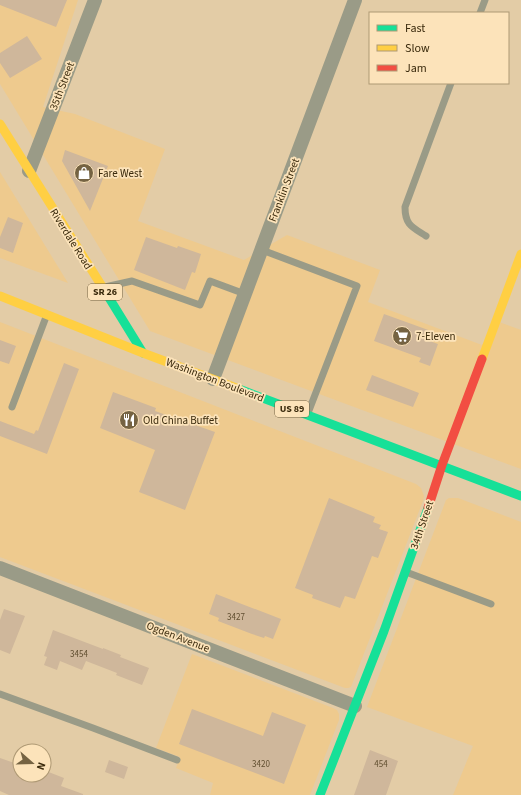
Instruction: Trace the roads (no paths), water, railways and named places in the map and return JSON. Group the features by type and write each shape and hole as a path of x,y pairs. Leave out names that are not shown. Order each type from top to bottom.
{"main road":[{"name":"Riverdale Road","path":"0,124 143,353"},
{"name":"34th Street","path":"320,795 388,621 442,465 521,254"},
{"name":"Washington Boulevard","path":"0,296 143,353 521,496"}],"street":[{"name":"35th Street","path":"29,171 96,0"},
{"name":"Franklin Street","path":"213,379 355,0"},
{"name":"Ogden Avenue","path":"0,568 355,706"}],"lane":[{"path":"480,12 485,0"},
{"path":"426,236 410,225 405,215 405,207 451,84"},
{"path":"262,250 357,286 308,415"},
{"path":"102,288 132,281 200,305 210,280 245,294"},
{"path":"12,407 47,315"},
{"path":"406,572 491,604"},
{"path":"0,694 177,760"}],"place":[{"name":"Fare West","path":"84,173"},
{"name":"7-Eleven","path":"402,336"},
{"name":"Old China Buffet","path":"129,420"}]}
